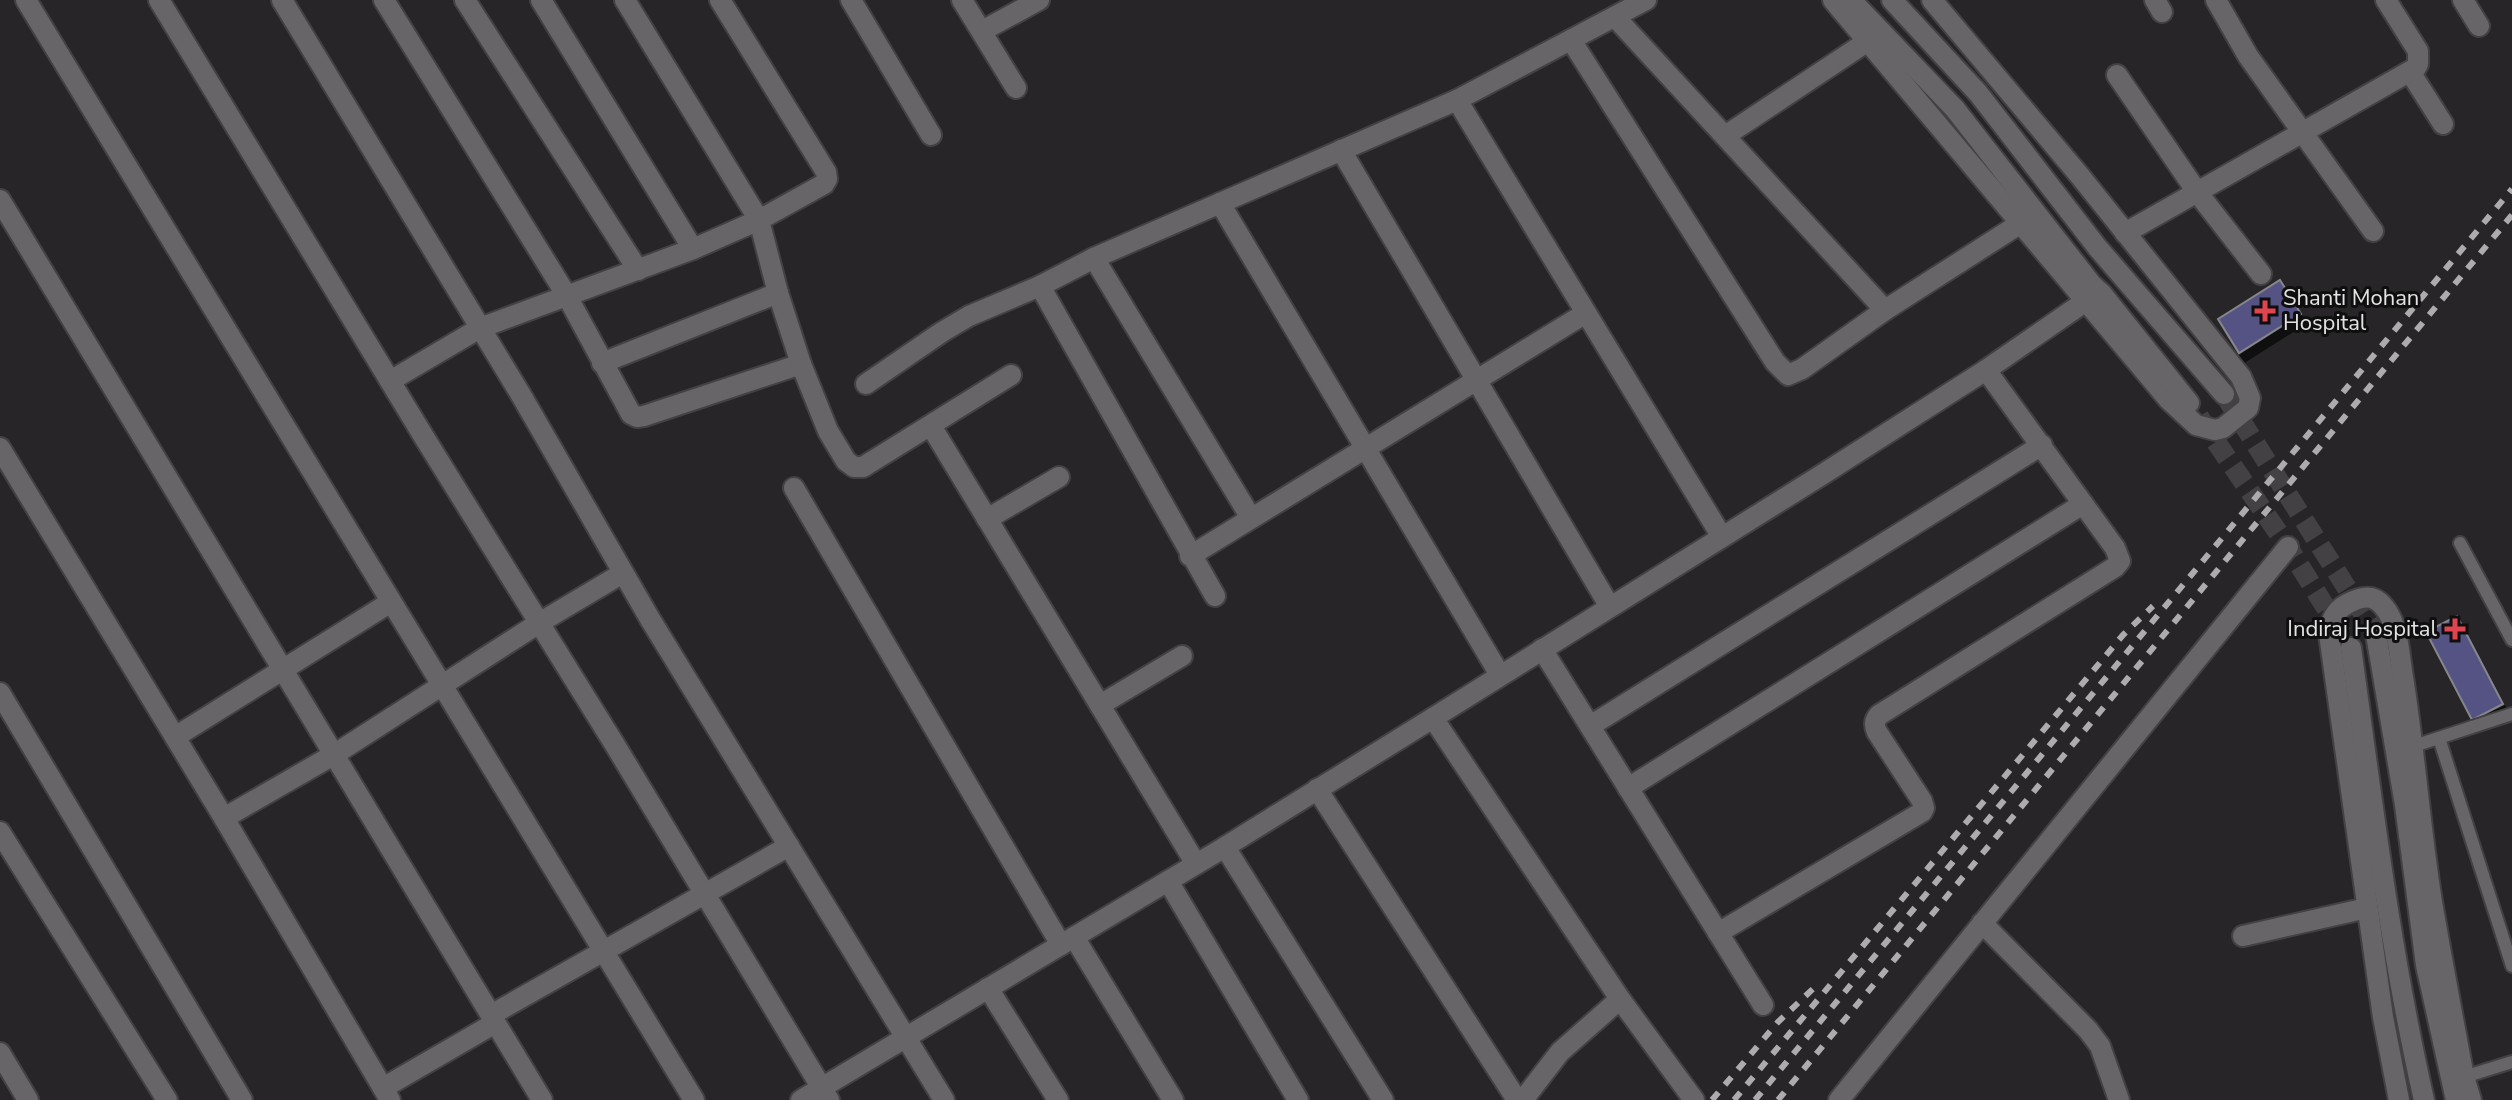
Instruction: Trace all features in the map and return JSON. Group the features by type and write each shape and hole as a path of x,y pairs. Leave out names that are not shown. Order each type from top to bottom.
{"street":[{"path":"26,0 694,1100"},
{"path":"159,0 825,1094"},
{"path":"282,0 480,328 623,573 944,1100"},
{"path":"384,0 567,296 631,414 637,417 801,364"},
{"path":"465,0 638,270"},
{"path":"541,0 693,249"},
{"path":"625,0 759,220 801,364 828,431 846,461 854,467 863,467 1011,375"},
{"path":"390,381 480,328 693,249 759,220 824,184 826,172 720,0"},
{"path":"851,0 931,135"},
{"path":"962,0 1016,88"},
{"path":"982,31 1039,0"},
{"path":"866,384 969,316 1040,286 1094,258 1457,100 1646,0"},
{"path":"1833,0 2169,400 2196,425 2215,430 2223,428 2248,408 2250,398 2241,377 1932,0"},
{"path":"1851,0 1955,109 2092,285 2189,403"},
{"path":"1892,0 1978,93 2103,255 2224,394"},
{"path":"2216,0 2248,56 2373,231"},
{"path":"2386,0 2418,51 2418,64 2412,75 2415,82 2443,124"},
{"path":"2463,0 2479,26"},
{"path":"1615,17 1885,310"},
{"path":"1571,40 1781,370 1788,375 1802,369 1885,310 2021,223"},
{"path":"1725,136 1868,41"},
{"path":"2125,233 2414,69"},
{"path":"2117,75 2197,192 2261,274"},
{"path":"1457,100 1722,537"},
{"path":"1341,150 1610,607"},
{"path":"0,200 542,1100"},
{"path":"1220,203 1500,675"},
{"path":"1094,258 1251,518"},
{"path":"1040,286 1215,596"},
{"path":"602,363 778,293"},
{"path":"801,1100 825,1094 906,1038 1433,718 1986,370 2086,301"},
{"path":"1190,556 1586,313"},
{"path":"1718,933 1922,812 1922,801 1877,732 1875,719 2120,561 2119,555 2042,445 1986,370"},
{"path":"931,426 1196,864"},
{"path":"1590,726 2042,445"},
{"path":"0,448 224,818 386,1094 493,1019 789,846"},
{"path":"987,519 1059,477"},
{"path":"794,488 1067,941 1173,1100"},
{"path":"1628,788 2083,504"},
{"path":"1839,1100 2288,547"},
{"path":"224,818 335,754 623,573"},
{"path":"2399,1100 2383,1017 2329,634 2339,609 2370,597 2378,600 2393,625 2414,746 2432,900 2464,1077 2471,1100"},
{"path":"175,737 391,602"},
{"path":"2376,634 2405,805 2426,965 2456,1100"},
{"path":"2351,648 2388,906 2424,1100"},
{"path":"1542,649 1763,1005"},
{"path":"1100,705 1182,656"},
{"path":"0,693 242,1100"},
{"path":"1433,718 1620,999 1694,1100"},
{"path":"1317,789 1517,1100"},
{"path":"0,832 167,1100"},
{"path":"1225,847 1383,1100"},
{"path":"1168,881 1298,1100"},
{"path":"2243,936 2367,908"},
{"path":"1982,923 2088,1030 2100,1046 2119,1100"},
{"path":"988,988 1058,1100"},
{"path":"1523,1100 1560,1052 1620,999"},
{"path":"0,1053 28,1100"}],"lane":[{"path":"2460,543 2512,640"},
{"path":"2414,746 2512,714"},
{"path":"2439,738 2512,966"},
{"path":"2464,1077 2512,1062"}],"building":[{"path":"2280,280 2301,314 2239,353 2218,319"},
{"path":"2457,616 2503,704 2472,720 2426,632"}],"tunnel":[{"path":"2224,394 2376,634"},
{"path":"2199,417 2288,547 2351,648"}],"railway":[{"path":"1755,1100 2512,189"},
{"path":"1778,1100 2512,215"},
{"path":"1734,1100 2123,635 2153,606"},
{"path":"1712,1100 1778,1022 1817,985"}],"place":[{"name":"Shanti Mohan Hospital","path":"2265,311"},
{"name":"Indiraj Hospital","path":"2455,629"}]}
